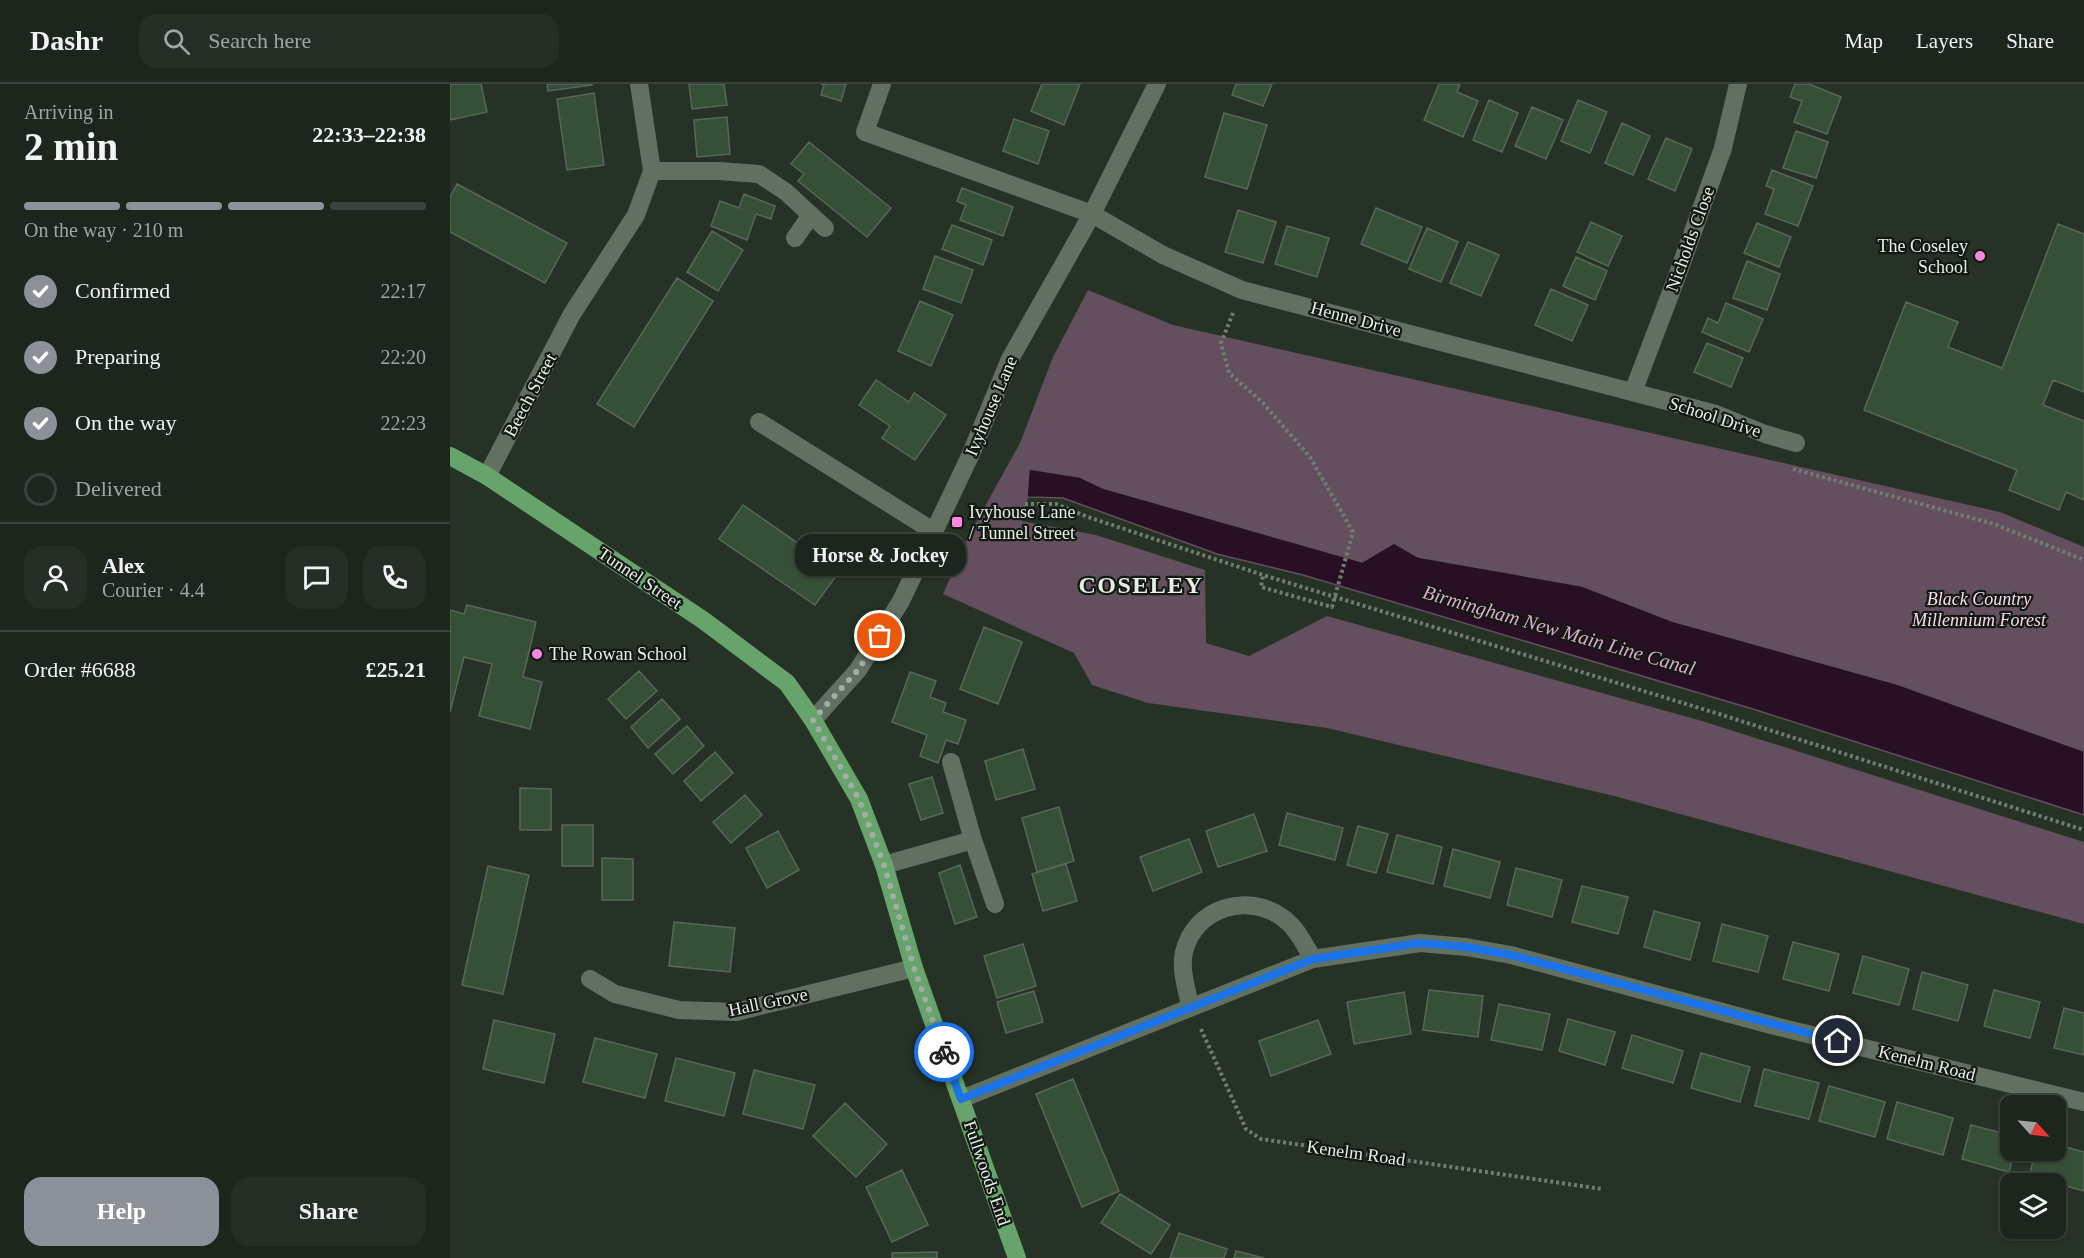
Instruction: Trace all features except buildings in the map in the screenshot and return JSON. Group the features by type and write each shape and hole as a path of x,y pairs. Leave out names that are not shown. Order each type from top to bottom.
{"main road":[{"name":"Tunnel Street","path":"450,456 487,476 703,620 787,683 813,720"},
{"name":"Fullwoods End","path":"813,720 859,799 884,865 914,968 1017,1258"}],"street":[{"path":"639,84 652,171 719,171 759,174 786,192 825,228"},
{"name":"Henne Drive","path":"882,84 866,132 1092,214 1162,255 1242,290 1633,392"},
{"name":"Ivyhouse Lane","path":"813,720 858,670 901,601 970,456 1010,358 1092,214 1157,84"},
{"name":"Nicholds Close","path":"1633,392 1723,148 1738,84"},
{"name":"Beech Street","path":"487,476 572,314 636,215 652,171"},
{"path":"795,238 811,214"},
{"name":"School Drive","path":"1633,392 1716,414 1765,434 1796,443"},
{"path":"759,422 933,531"},
{"path":"951,762 973,840 995,904"},
{"path":"884,865 973,840"},
{"path":"1190,1006 1183,969 1184,952 1190,936 1201,922 1231,905 1250,904 1269,908 1296,930 1313,959"},
{"name":"Kenelm Road","path":"961,1099 1313,959 1420,943 1466,947 1511,955 1771,1024 2084,1102"},
{"name":"Hall Grove","path":"590,979 615,994 679,1010 736,1012 914,968"}],"path":[{"path":"1242,290 1221,343 1228,373 1262,402 1310,457 1353,532 1332,607 1261,587 1263,574"},
{"path":"1791,469 1994,524 2084,560"},
{"path":"1025,504 1056,504 1263,574 1719,714 2084,830"},
{"name":"Kenelm Road","path":"1190,1006 1246,1129 1261,1139 1602,1189"}],"green space":[{"name":"Black Country Millennium Forest","path":"1088,290 1173,325 2000,512 2084,547 2084,751 1897,684 1672,621 1582,586 1418,557 1394,543 1363,562 1103,488 1080,477 1032,482 1022,521 1096,535 1205,570 1206,643 1249,656 1327,616 1702,721 2084,842 2084,924 1614,796 1327,728 1148,703 1092,685 1074,653 943,594 967,539 1020,443 1053,357"}],"water":[{"name":"Birmingham New Main Line Canal","path":"1029,469 1080,477 1103,488 1362,562 1394,543 1418,557 1582,586 1672,621 1897,684 2084,751 2084,815 1756,710 1303,575 1217,554 1063,498 1027,497"}],"way so far":[{"path":"880,636 858,670 813,720 859,799 884,865 914,968 944,1052"}],"place":[{"name":"The Coseley School","path":"1980,256"},
{"name":"Ivyhouse Lane / Tunnel Street","path":"957,522"},
{"name":"Horse & Jockey","path":"880,636"},
{"name":"The Rowan School","path":"537,654"}],"district":[{"name":"COSELEY","path":"1141,585"}],"route":[{"path":"944,1052 961,1099 1313,959 1420,943 1466,947 1511,955 1838,1041"}]}
